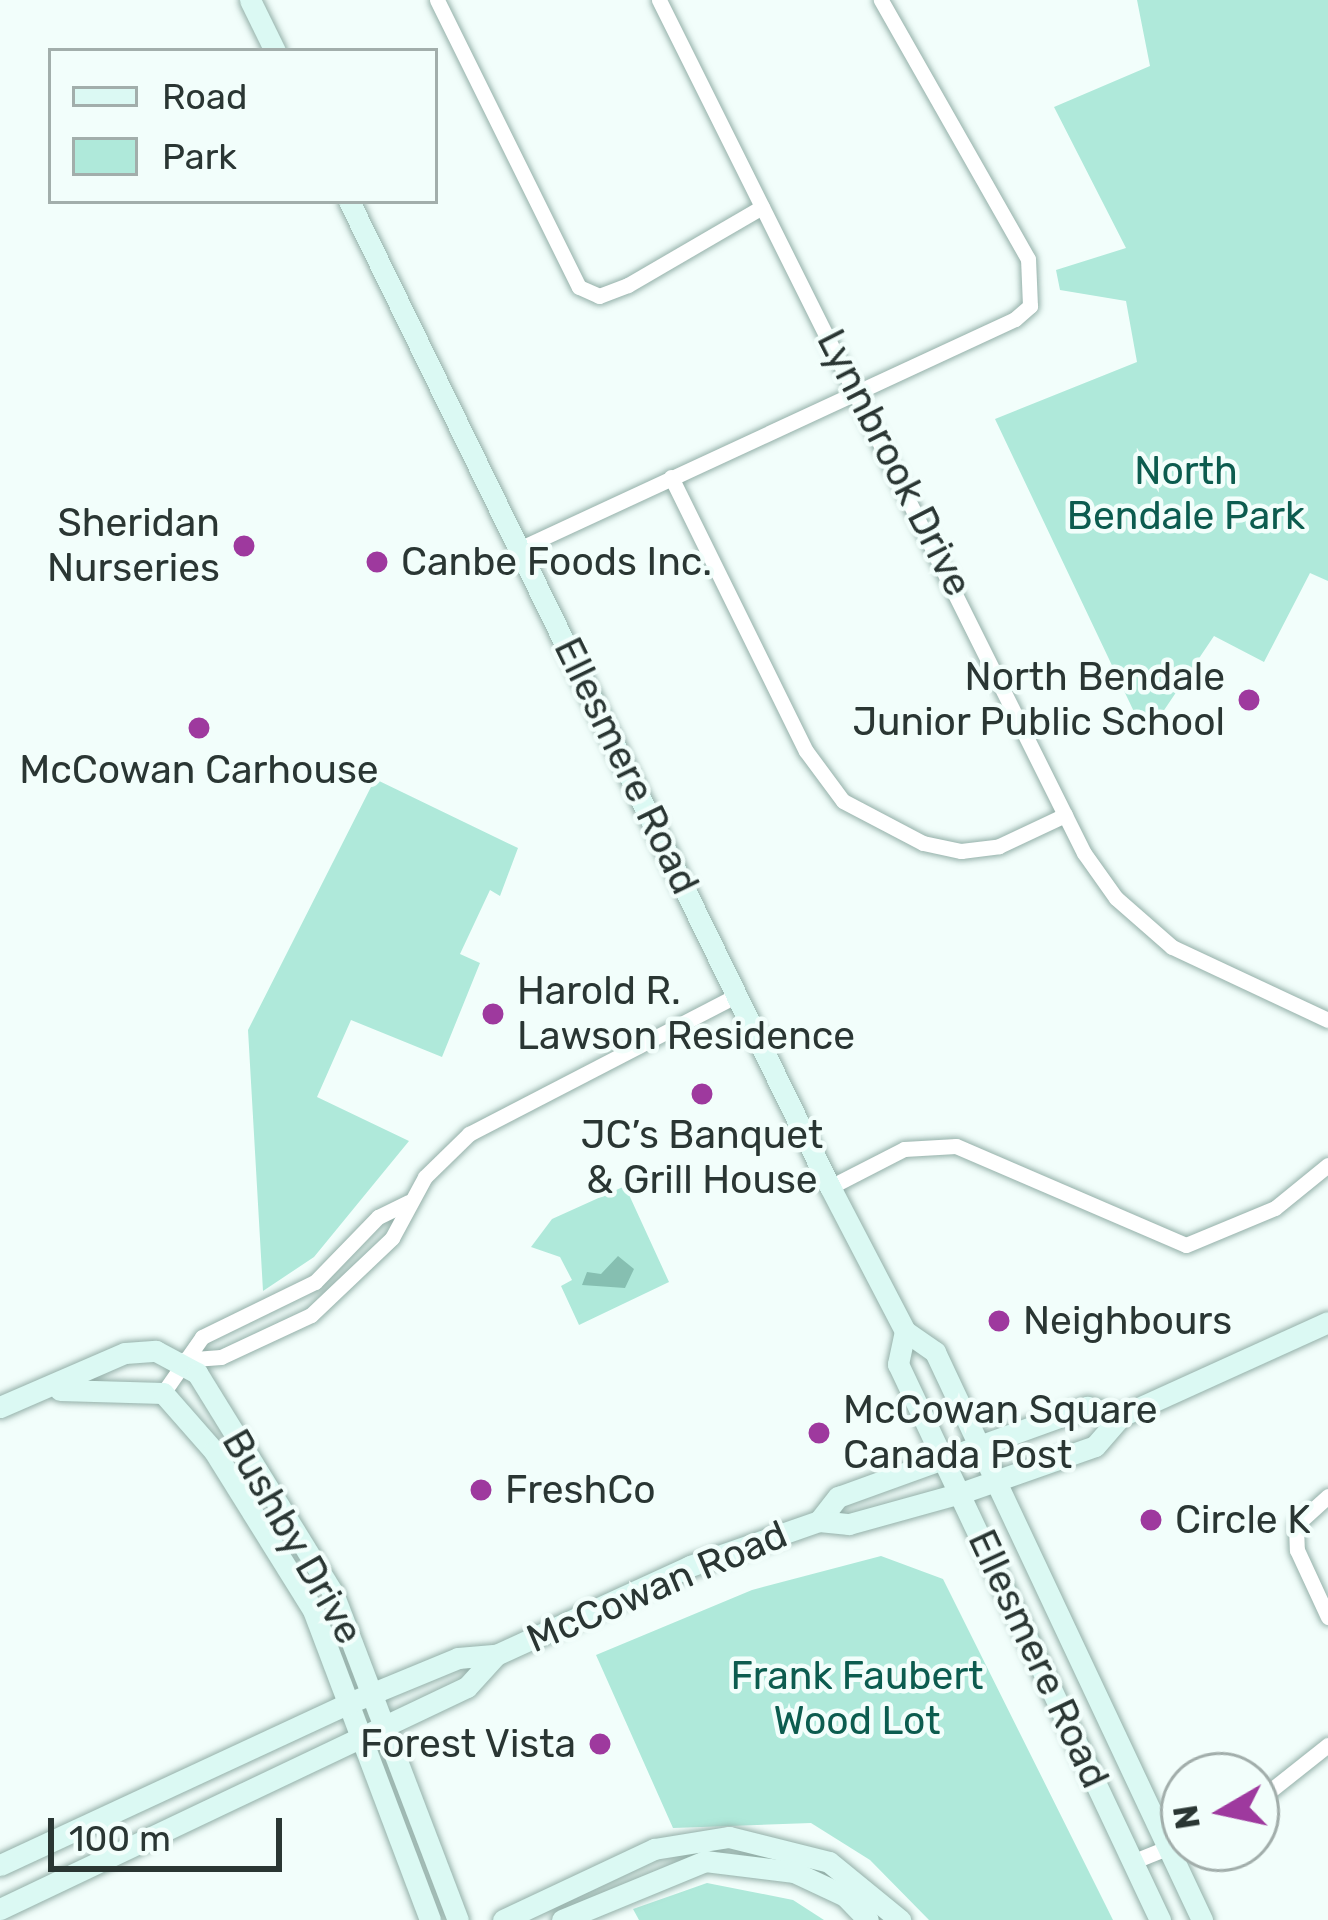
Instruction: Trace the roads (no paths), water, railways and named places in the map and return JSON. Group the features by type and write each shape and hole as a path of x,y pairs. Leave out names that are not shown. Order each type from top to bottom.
{"main road":[{"path":"250,0 274,48"},
{"name":"Ellesmere Road","path":"350,204 830,1186 905,1331 935,1352 1160,1811"},
{"name":"McCowan Road","path":"0,1865 349,1703 458,1658 496,1655 691,1566 819,1521 849,1524 1095,1446 1121,1416 1328,1322"},
{"name":"Ellesmere Road","path":"905,1331 898,1364 1160,1920"},
{"path":"0,1407 53,1390 125,1353 181,1360"},
{"name":"Bushby Drive","path":"181,1360 244,1449 316,1567 376,1692 458,1920"},
{"path":"53,1390 163,1393"},
{"name":"Bushby Drive","path":"163,1393 222,1462 296,1582 349,1703 430,1920"},
{"name":"McCowan Road","path":"819,1521 838,1497 981,1450 1087,1407 1121,1416"},
{"path":"222,1462 244,1449"},
{"path":"296,1582 316,1567"},
{"name":"McCowan Road","path":"0,1909 467,1687 496,1655"},
{"path":"503,1920 654,1849 729,1837 830,1862 900,1920"},
{"path":"562,1920 705,1861 794,1872 845,1896 868,1920"},
{"name":"Ellesmere Road","path":"1186,1872 1202,1920"}],"street":[{"path":"437,0 579,287 599,296 612,292 762,207"},
{"name":"Lynnbrook Drive","path":"659,0 858,390 1065,815 1103,881 1155,934 1328,1020"},
{"path":"521,548 1015,319 1032,291 1028,259 881,0"},
{"path":"671,477 806,751 842,802 923,843 962,851 999,846 1065,815"},
{"path":"181,1360 221,1357 311,1315 392,1238 409,1202 469,1134 737,995"},
{"path":"830,1186 904,1149 956,1146 1186,1245 1275,1208 1328,1165"},
{"path":"163,1393 181,1360 202,1337 315,1282 378,1217 409,1202"},
{"path":"1328,1496 1296,1525 1297,1550 1328,1617"},
{"path":"1280,1783 1328,1745"},
{"path":"1132,1862 1160,1851"}],"place":[{"name":"Sheridan Nurseries","path":"244,546"},
{"name":"Canbe Foods Inc.","path":"377,562"},
{"name":"North Bendale Junior Public School","path":"1249,700"},
{"name":"McCowan Carhouse","path":"199,728"},
{"name":"Harold R. Lawson Residence","path":"493,1014"},
{"name":"JC’s Banquet & Grill House","path":"702,1094"},
{"name":"Neighbours","path":"999,1321"},
{"name":"McCowan Square Canada Post","path":"819,1433"},
{"name":"FreshCo","path":"481,1490"},
{"name":"Circle K","path":"1151,1520"},
{"name":"Forest Vista","path":"600,1744"}],"park label":[{"name":"North Bendale Park","path":"1186,494"},
{"name":"Frank Faubert Wood Lot","path":"857,1700"}]}
